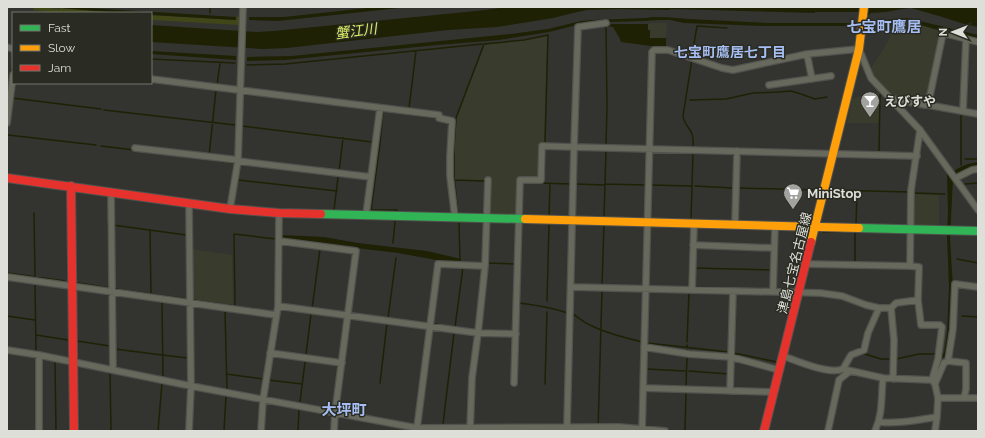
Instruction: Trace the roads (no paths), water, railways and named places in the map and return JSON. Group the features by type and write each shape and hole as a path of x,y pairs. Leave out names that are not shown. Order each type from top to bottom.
{"street":[{"path":"230,209 238,161 243,7"},
{"name":"津島七宝名古屋線","path":"764,431 859,49 864,7"},
{"path":"567,428 578,27 606,23"},
{"path":"928,105 943,33 978,42"},
{"path":"963,111 966,39"},
{"path":"642,430 652,52 654,50 668,50 722,68 733,70 807,54 859,49 871,78 920,130 978,210"},
{"path":"807,54 812,79"},
{"path":"769,85 831,76"},
{"path":"152,80 439,115 439,118 452,120 450,176 455,218"},
{"path":"7,123 12,83"},
{"path":"893,100 978,114"},
{"path":"366,215 380,108"},
{"path":"910,266 911,190 920,130"},
{"path":"514,383 520,180 541,180 542,146 916,156"},
{"path":"135,148 371,177"},
{"path":"735,225 737,151"},
{"path":"955,177 978,169"},
{"path":"7,178 230,209 280,213 978,231"},
{"path":"470,429 472,378 486,264 488,180"},
{"path":"71,186 74,431"},
{"path":"111,192 113,370"},
{"path":"188,431 191,386 189,203"},
{"path":"261,431 263,400 278,306 280,213"},
{"path":"690,290 693,246 692,224"},
{"path":"773,292 775,226"},
{"path":"279,241 356,251 334,431"},
{"path":"693,246 774,248"},
{"path":"416,430 438,264 486,264"},
{"path":"806,264 919,267 918,300 921,325 940,325 942,327 938,359 933,382 938,398 935,431"},
{"path":"7,277 276,316"},
{"path":"948,362 953,329 955,284 978,287"},
{"path":"571,287 820,293 842,296 879,308 891,308 896,303 918,300"},
{"path":"730,391 733,291"},
{"path":"278,306 478,333 516,334"},
{"path":"828,431 839,380 846,370 851,355 864,350 868,333 879,308"},
{"path":"891,308 894,340 894,379"},
{"path":"644,344 689,354 731,354 824,369 846,370 883,378 933,382"},
{"path":"7,350 416,430 619,427 665,431"},
{"path":"270,353 342,363"},
{"path":"38,355 39,431"},
{"path":"933,382 944,363 966,363 966,389 964,398"},
{"path":"876,431 881,407 883,378"},
{"path":"643,388 774,392"},
{"path":"938,398 978,398"},
{"path":"879,422 907,422 937,417"}],"water":[{"path":"73,7 236,17 236,20 152,15 152,12 112,12 61,8"},
{"path":"377,7 409,7 278,21 249,20 249,17 284,17"},
{"name":"蟹江川","path":"508,7 975,7 978,8 978,27 911,8 870,13 870,15 858,12 815,13 619,9 587,10 553,18 497,27 448,30 287,48 263,49 152,42 152,25 257,32"},
{"path":"653,17 769,23 857,23 856,26 765,26 684,23 670,20 605,22 577,25 549,32 499,40 285,60 247,61 247,57 292,56 511,34 548,29 581,21"},
{"path":"907,18 978,35 978,39 934,29 908,21 868,26 867,23"},
{"path":"611,24 648,24 650,38 666,38 666,48 621,42"},
{"path":"152,51 236,56 236,60 152,54"},
{"path":"978,162 978,166 964,170 953,178 950,239 953,287 951,316 946,356 942,358 935,378 940,354 944,353 947,333 949,287 947,174 965,165"},
{"path":"281,235 324,237 358,243 427,251 461,259 461,262 483,262 483,264 436,260 398,253 281,239"}],"waterway":[{"path":"210,7 210,13"},
{"path":"606,146 606,25 612,26"},
{"path":"692,55 697,26 727,28"},
{"path":"458,214 454,176 456,118 484,44 524,40 548,35 545,143"},
{"path":"247,65 285,64 482,44"},
{"path":"671,48 693,54"},
{"path":"409,108 416,51"},
{"path":"152,59 235,63"},
{"path":"692,59 683,116 693,136 693,148"},
{"path":"217,85 220,63"},
{"path":"11,75 12,68"},
{"path":"209,156 216,90"},
{"path":"690,100 726,99 753,93 791,91 815,99 827,97"},
{"path":"879,153 880,94"},
{"path":"12,98 101,109"},
{"path":"104,110 235,125"},
{"path":"380,143 383,111 436,118"},
{"path":"961,114 961,165"},
{"path":"242,126 372,142"},
{"path":"8,135 96,145"},
{"path":"339,172 343,138"},
{"path":"378,142 380,143 371,210 397,211"},
{"path":"101,146 134,150"},
{"path":"604,218 606,150"},
{"path":"544,183 545,151"},
{"path":"691,220 693,152"},
{"path":"188,157 233,163"},
{"path":"965,159 978,159"},
{"path":"232,179 234,164"},
{"path":"334,210 338,177"},
{"path":"238,180 337,191"},
{"path":"454,180 486,181"},
{"path":"539,183 570,184"},
{"path":"965,184 978,183"},
{"path":"549,216 550,184"},
{"path":"577,184 605,185"},
{"path":"605,184 646,185"},
{"path":"651,185 691,186"},
{"path":"695,186 733,188"},
{"path":"738,188 820,190"},
{"path":"831,190 908,192"},
{"path":"856,224 857,191"},
{"path":"913,193 945,194"},
{"path":"34,213 35,277"},
{"path":"393,243 395,221"},
{"path":"108,223 109,270"},
{"path":"459,223 460,260"},
{"path":"602,286 604,224"},
{"path":"113,225 186,235"},
{"path":"547,301 549,225"},
{"path":"689,288 691,226"},
{"path":"150,230 151,294"},
{"path":"823,232 841,232"},
{"path":"854,262 855,232"},
{"path":"192,300 235,306 234,234 276,239"},
{"path":"312,309 320,249"},
{"path":"902,263 907,262 907,251"},
{"path":"388,318 396,258"},
{"path":"957,259 978,263"},
{"path":"486,263 515,265"},
{"path":"455,327 463,267"},
{"path":"694,268 772,270"},
{"path":"7,273 65,281"},
{"path":"78,283 110,288"},
{"path":"35,284 36,352"},
{"path":"115,289 187,299"},
{"path":"598,431 602,290"},
{"path":"687,342 689,292"},
{"path":"109,294 110,323"},
{"path":"162,302 163,377"},
{"path":"519,303 537,305 567,313"},
{"path":"225,312 227,389"},
{"path":"545,384 547,312"},
{"path":"571,313 587,324 623,337 643,342"},
{"path":"300,402 311,314"},
{"path":"7,316 35,320"},
{"path":"962,316 978,317"},
{"path":"380,383 387,323"},
{"path":"434,324 476,330"},
{"path":"482,330 512,331 513,329"},
{"path":"443,424 454,333"},
{"path":"36,335 68,340"},
{"path":"77,341 110,346"},
{"path":"647,343 729,352 777,362"},
{"path":"687,345 687,350"},
{"path":"115,349 162,355"},
{"path":"861,353 881,359 892,359"},
{"path":"896,359 919,354 937,354"},
{"path":"162,355 188,358"},
{"path":"686,388 687,356"},
{"path":"36,358 36,388"},
{"path":"55,362 56,431"},
{"path":"646,369 685,371"},
{"path":"689,371 729,374"},
{"path":"110,372 111,431"},
{"path":"226,374 263,379"},
{"path":"268,380 302,384"},
{"path":"158,431 162,383"},
{"path":"685,430 686,392"},
{"path":"224,431 226,396"},
{"path":"298,431 299,410"}],"place":[{"name":"えびすや","path":"870,118"},
{"name":"MiniStop","path":"793,210"}],"district":[{"name":"七宝町鷹居","path":"884,27"},
{"name":"七宝町鷹居七丁目","path":"730,52"},
{"name":"大坪町","path":"344,410"}]}
